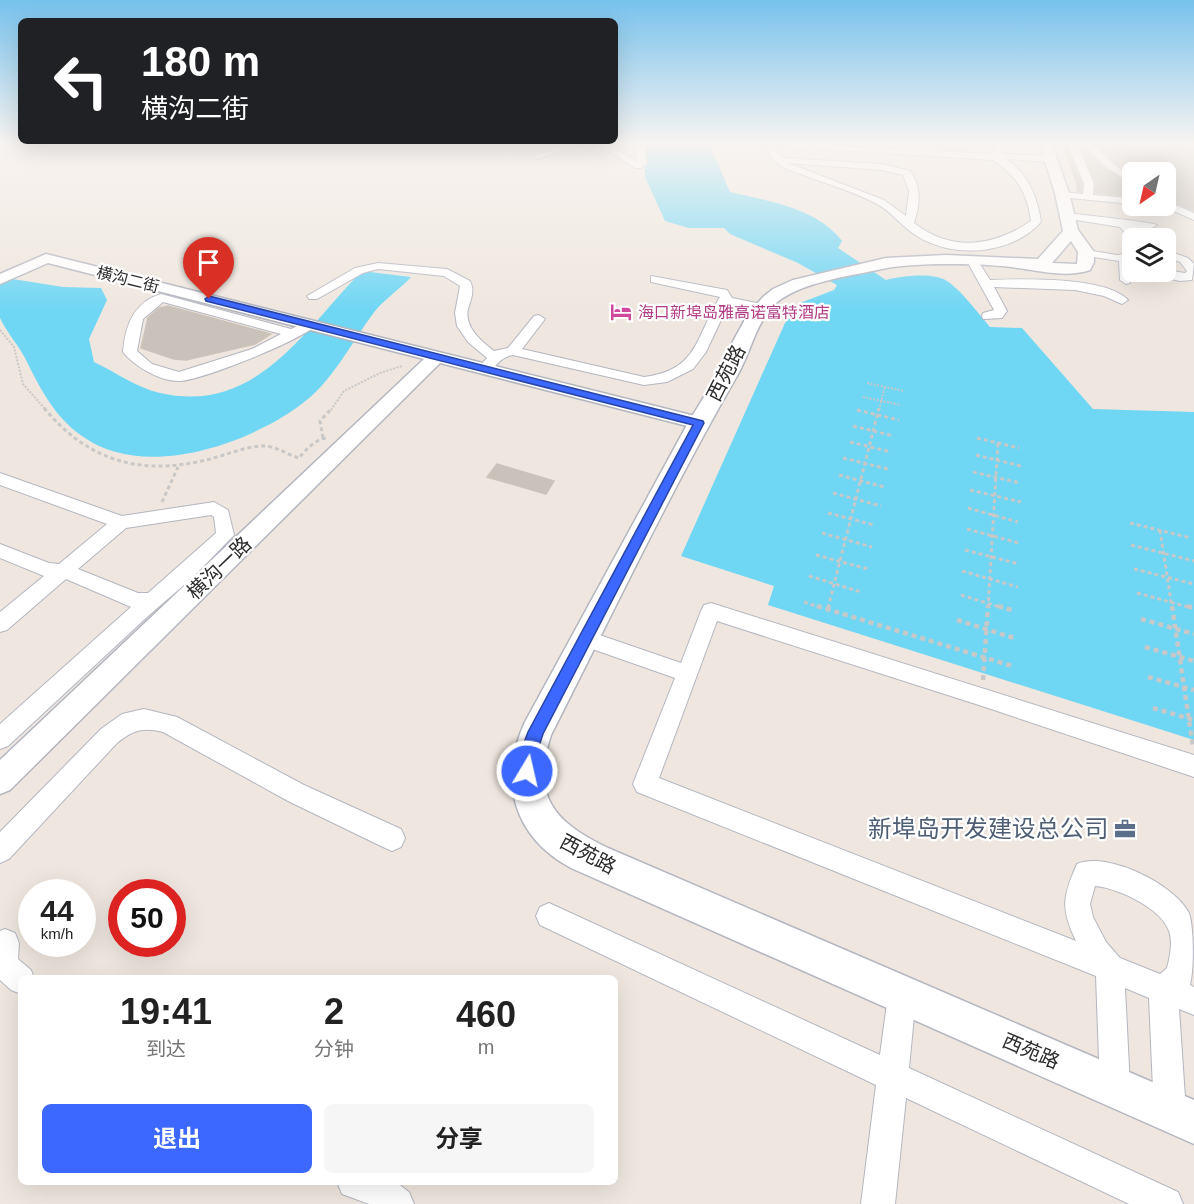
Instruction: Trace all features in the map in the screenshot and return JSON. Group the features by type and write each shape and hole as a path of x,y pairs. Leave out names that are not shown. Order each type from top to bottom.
{"main road":[{"path":"1025,265 1075,270 1084,267 1088,260 1086,253 1069,224 1064,198"},
{"name":"西苑路","path":"1069,224 1042,264 938,260 886,263 819,278 779,293 762,308 745,335 734,364 699,423 536,732 528,755 528,787 531,800 549,832 568,847 595,861 1182,1117"}],"street":[{"path":"868,198 883,204 933,241 968,247 999,243 1029,228 1036,222 1030,198"},
{"path":"908,224 915,206 915,198"},
{"path":"1101,198 1122,200"},
{"path":"1176,208 1194,217"},
{"path":"1069,224 1152,225"},
{"path":"1123,224 1127,228"},
{"path":"1086,253 1122,256"},
{"path":"1176,257 1184,260 1194,271 1188,277 1176,276"},
{"name":"横沟二街","path":"6,277 46,258 437,356 490,363 699,423"},
{"path":"974,263 1001,310 997,315 988,316"},
{"path":"313,296 367,267 413,267 454,276 466,284 467,290 461,313 464,329 490,363 503,352 513,351 644,381 667,378 688,366 699,352 726,297 723,293 655,279"},
{"path":"987,284 1064,286 1101,291 1122,300"},
{"path":"291,333 161,298 141,310 132,326 130,351 147,367 179,376 257,352 310,324"},
{"path":"195,307 209,299"},
{"path":"724,300 762,308"},
{"path":"513,351 539,319"},
{"name":"横沟一路","path":"0,780 192,581 437,356"},
{"path":"0,478 121,522 214,508 222,514 225,535 192,581 152,601 4,730"},
{"path":"0,624 66,571 121,522"},
{"path":"0,551 48,570 66,571 137,602 152,601"},
{"path":"1194,766 982,696 711,611 645,784 1194,1000"},
{"path":"585,638 688,674"},
{"path":"0,850 110,736 126,722 148,717 196,737 296,793 392,838"},
{"path":"1115,1087 1110,968 1096,952 1080,920 1077,904 1086,873 1120,878 1168,903 1187,922 1184,966 1179,977 1163,988"},
{"path":"549,916 1166,1204"},
{"path":"0,945 5,943 3,957 7,969 18,978"},
{"path":"1163,988 1182,1117"},
{"path":"878,1204 902,996"},
{"path":"362,1185 382,1192 397,1204"}],"path":[{"path":"0,330 14,346 21,364 23,384 51,415 87,446 106,457 128,465 178,467 251,448 269,446 285,455 299,458 305,450 323,438 330,439"},
{"path":"323,438 320,421 344,391 380,373 437,356"},
{"path":"867,383 904,391"},
{"path":"828,609 885,386"},
{"path":"862,397 901,405"},
{"path":"857,410 899,420"},
{"path":"853,426 894,436"},
{"path":"977,438 1019,448"},
{"path":"850,442 891,452"},
{"path":"982,696 998,443"},
{"path":"976,455 1021,465"},
{"path":"843,458 888,469"},
{"path":"156,516 178,467"},
{"path":"973,472 1020,483"},
{"path":"839,475 884,487"},
{"path":"970,490 1021,502"},
{"path":"833,494 881,506"},
{"path":"968,508 1018,522"},
{"path":"828,513 874,525"},
{"path":"1130,523 1191,538"},
{"path":"967,529 1019,543"},
{"path":"1160,530 1194,751"},
{"path":"822,533 872,547"},
{"path":"1131,545 1194,561"},
{"path":"965,550 1018,564"},
{"path":"816,555 868,569"},
{"path":"1134,569 1194,584"},
{"path":"962,571 1017,587"},
{"path":"809,576 861,592"},
{"path":"1137,593 1194,608"},
{"path":"961,595 1015,611"},
{"path":"804,602 1012,666"},
{"path":"1141,619 1194,634"},
{"path":"957,621 1014,638"},
{"path":"1145,647 1194,661"},
{"path":"1148,677 1194,690"},
{"path":"1153,708 1194,720"}],"water":[{"path":"655,198 756,198 806,213 832,230 842,241 838,248 886,280 908,276 941,278 964,296 990,327 1022,328 1093,409 1194,412 1194,740 768,605 774,586 681,556 785,323 800,303 834,290 837,285 798,263 730,234 724,228 689,228 665,221"},
{"path":"362,271 411,277 375,311 322,386 299,406 250,434 222,445 163,456 133,456 106,449 73,429 50,404 22,352 0,318 0,277 63,287 101,288 107,300 89,339 94,362 152,391 194,396 224,392 251,380 298,341"}],"building":[{"path":"1176,198 1194,198 1194,211 1176,203"},
{"path":"168,306 271,334 255,344 186,360 174,359 141,348 148,318 159,308"},
{"path":"497,464 554,481 546,494 487,477"}],"place":[{"name":"海口新埠岛雅高诺富特酒店","path":"621,312"},
{"name":"新埠岛开发建设总公司","path":"1125,829"}],"route":[{"path":"209,299 699,423 536,732 528,755 527,771"}]}
